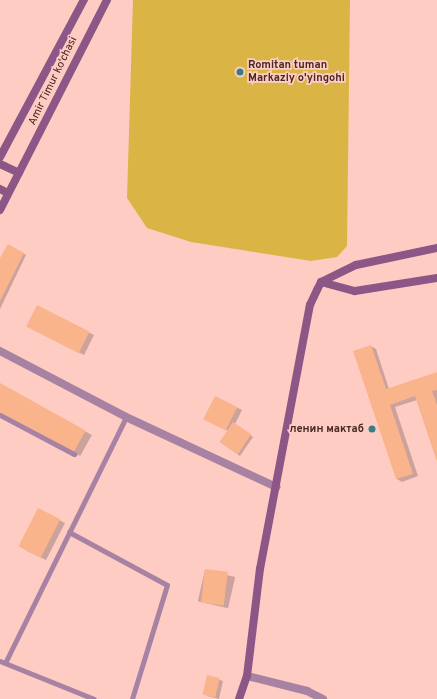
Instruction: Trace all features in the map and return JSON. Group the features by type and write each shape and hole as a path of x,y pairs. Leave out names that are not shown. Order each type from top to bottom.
{"street":[{"name":"Amir Timur ko‘chasi","path":"0,157 84,0"},
{"name":"Amir Timur ko‘chasi","path":"0,210 108,0"},
{"path":"0,164 19,173"},
{"path":"0,189 8,193"},
{"path":"239,699 247,676 260,569 310,305 321,282 356,265 437,248"},
{"path":"321,282 355,291 437,278"},
{"path":"0,351 126,417 276,487"},
{"path":"247,676 307,691 323,699"}],"lane":[{"path":"0,415 74,454"},
{"path":"94,699 2,662 126,417"},
{"path":"69,532 167,585 132,699"}],"shaded area":[{"name":"Romitan tuman Markaziy o'yingohi","path":"133,0 350,0 347,246 337,257 311,261 191,242 147,228 127,198"}],"building":[{"path":"8,244 24,253 0,301 0,258"},
{"path":"37,305 90,332 79,353 26,326"},
{"name":"ленин мактаб","path":"371,345 386,389 437,372 437,390 432,391 437,405 437,462 415,396 390,405 413,474 396,479 353,351"},
{"path":"0,383 86,431 73,453 0,413"},
{"path":"215,396 237,407 225,431 203,419"},
{"path":"233,422 251,434 238,454 220,442"},
{"path":"38,508 60,519 41,558 18,546"},
{"path":"205,569 228,572 224,606 201,603"},
{"path":"207,675 220,678 215,697 203,694"}],"place":[{"name":"Romitan tuman Markaziy o'yingohi","path":"240,72"},
{"name":"ленин мактаб","path":"372,429"}]}
